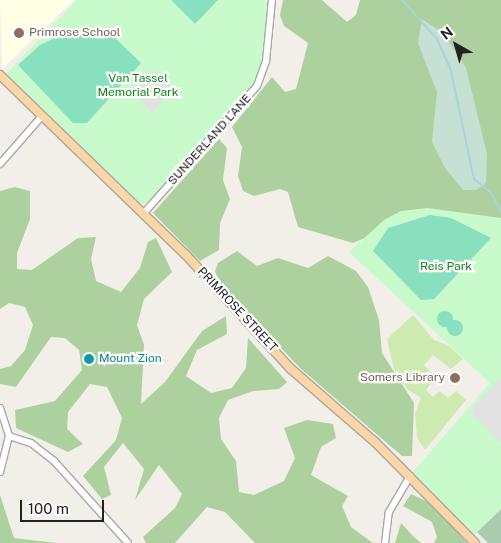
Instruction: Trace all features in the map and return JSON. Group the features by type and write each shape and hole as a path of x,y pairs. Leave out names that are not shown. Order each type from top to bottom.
{"main road":[{"name":"PRIMROSE STREET","path":"0,75 143,214 291,369 410,476 475,543"}],"street":[{"name":"SUNDERLAND LANE","path":"143,214 257,86 266,61 272,0"},
{"path":"0,164 42,116"},
{"path":"0,408 9,436 0,472"},
{"path":"9,436 31,443 54,460 128,543"},
{"path":"385,543 389,512 410,476"}],"shaded area":[{"name":"Primrose School","path":"0,0 74,0 2,69"},
{"path":"422,19 444,34 466,68 487,154 486,183 476,190 463,190 445,168 432,142 437,92 418,43"},
{"path":"150,71 173,87 152,114 133,89 139,76"},
{"path":"501,378 500,442 472,413 473,407"},
{"path":"501,509 501,543 488,543 477,532"}],"green space":[{"name":"Van Tassel Memorial Park","path":"77,0 264,0 268,4 263,64 254,85 148,204 140,204 114,181 5,75"},
{"path":"171,0 218,0 195,24"},
{"path":"283,0 322,0 347,22 356,15 360,0 501,0 501,220 427,211 353,243 298,227 288,192 280,189 254,196 243,191 238,176 242,147 232,127 272,77 285,92 296,89 308,43 284,26 280,15"},
{"path":"72,29 113,36 141,63 87,123 73,123 18,65 40,45"},
{"path":"219,139 227,148 223,180 230,199 220,223 219,250 200,261 153,213"},
{"path":"15,187 30,191 30,219 17,253 17,269 32,270 78,238 96,237 91,259 96,281 121,292 140,268 148,242 156,238 172,272 144,299 137,325 144,345 141,404 165,382 202,331 226,316 227,334 197,350 186,376 211,393 232,388 246,368 248,338 287,382 279,389 253,391 228,400 219,418 221,439 236,461 239,492 254,495 284,481 295,458 284,428 307,420 333,424 336,438 321,447 311,475 348,496 342,506 351,527 373,543 255,543 225,512 207,507 175,543 146,543 143,537 175,508 182,494 159,465 135,500 144,469 123,443 104,467 111,495 102,499 83,476 116,440 122,418 107,387 90,384 68,412 67,429 83,444 68,452 16,428 15,410 55,401 82,370 79,350 65,338 51,337 16,387 0,384 0,369 11,366 25,350 33,325 25,307 9,303 0,309 0,191"},
{"name":"Reis Park","path":"427,208 501,218 501,509 474,535 412,473 490,383 349,252 384,220 401,211"},
{"path":"430,215 451,218 491,238 434,299 421,300 373,251 388,228"},
{"path":"237,251 257,266 278,258 308,268 328,256 356,271 368,287 379,320 382,353 414,403 412,456 402,456 300,368 220,283 215,271 218,263"},
{"path":"442,311 448,311 453,316 451,325 442,327 437,322 437,316"},
{"path":"413,315 434,340 448,345 463,359 451,369 433,355 424,365 436,377 426,390 433,397 439,391 448,398 456,391 466,400 425,450 417,438 415,413 421,398 407,389 394,369 387,339"},
{"path":"452,320 458,320 463,325 461,334 452,336 447,331 447,325"},
{"path":"411,494 432,504 467,543 434,543 437,537 432,522 403,506"},
{"path":"0,495 14,538 57,543 0,543"},
{"path":"401,523 413,536 421,543 395,543"}],"waterway":[{"path":"402,0 437,39 451,71 474,179 491,193 501,211"}],"place":[{"name":"Primrose School","path":"19,33"},
{"name":"Mount Zion","path":"89,359"},
{"name":"Somers Library","path":"455,378"}]}
